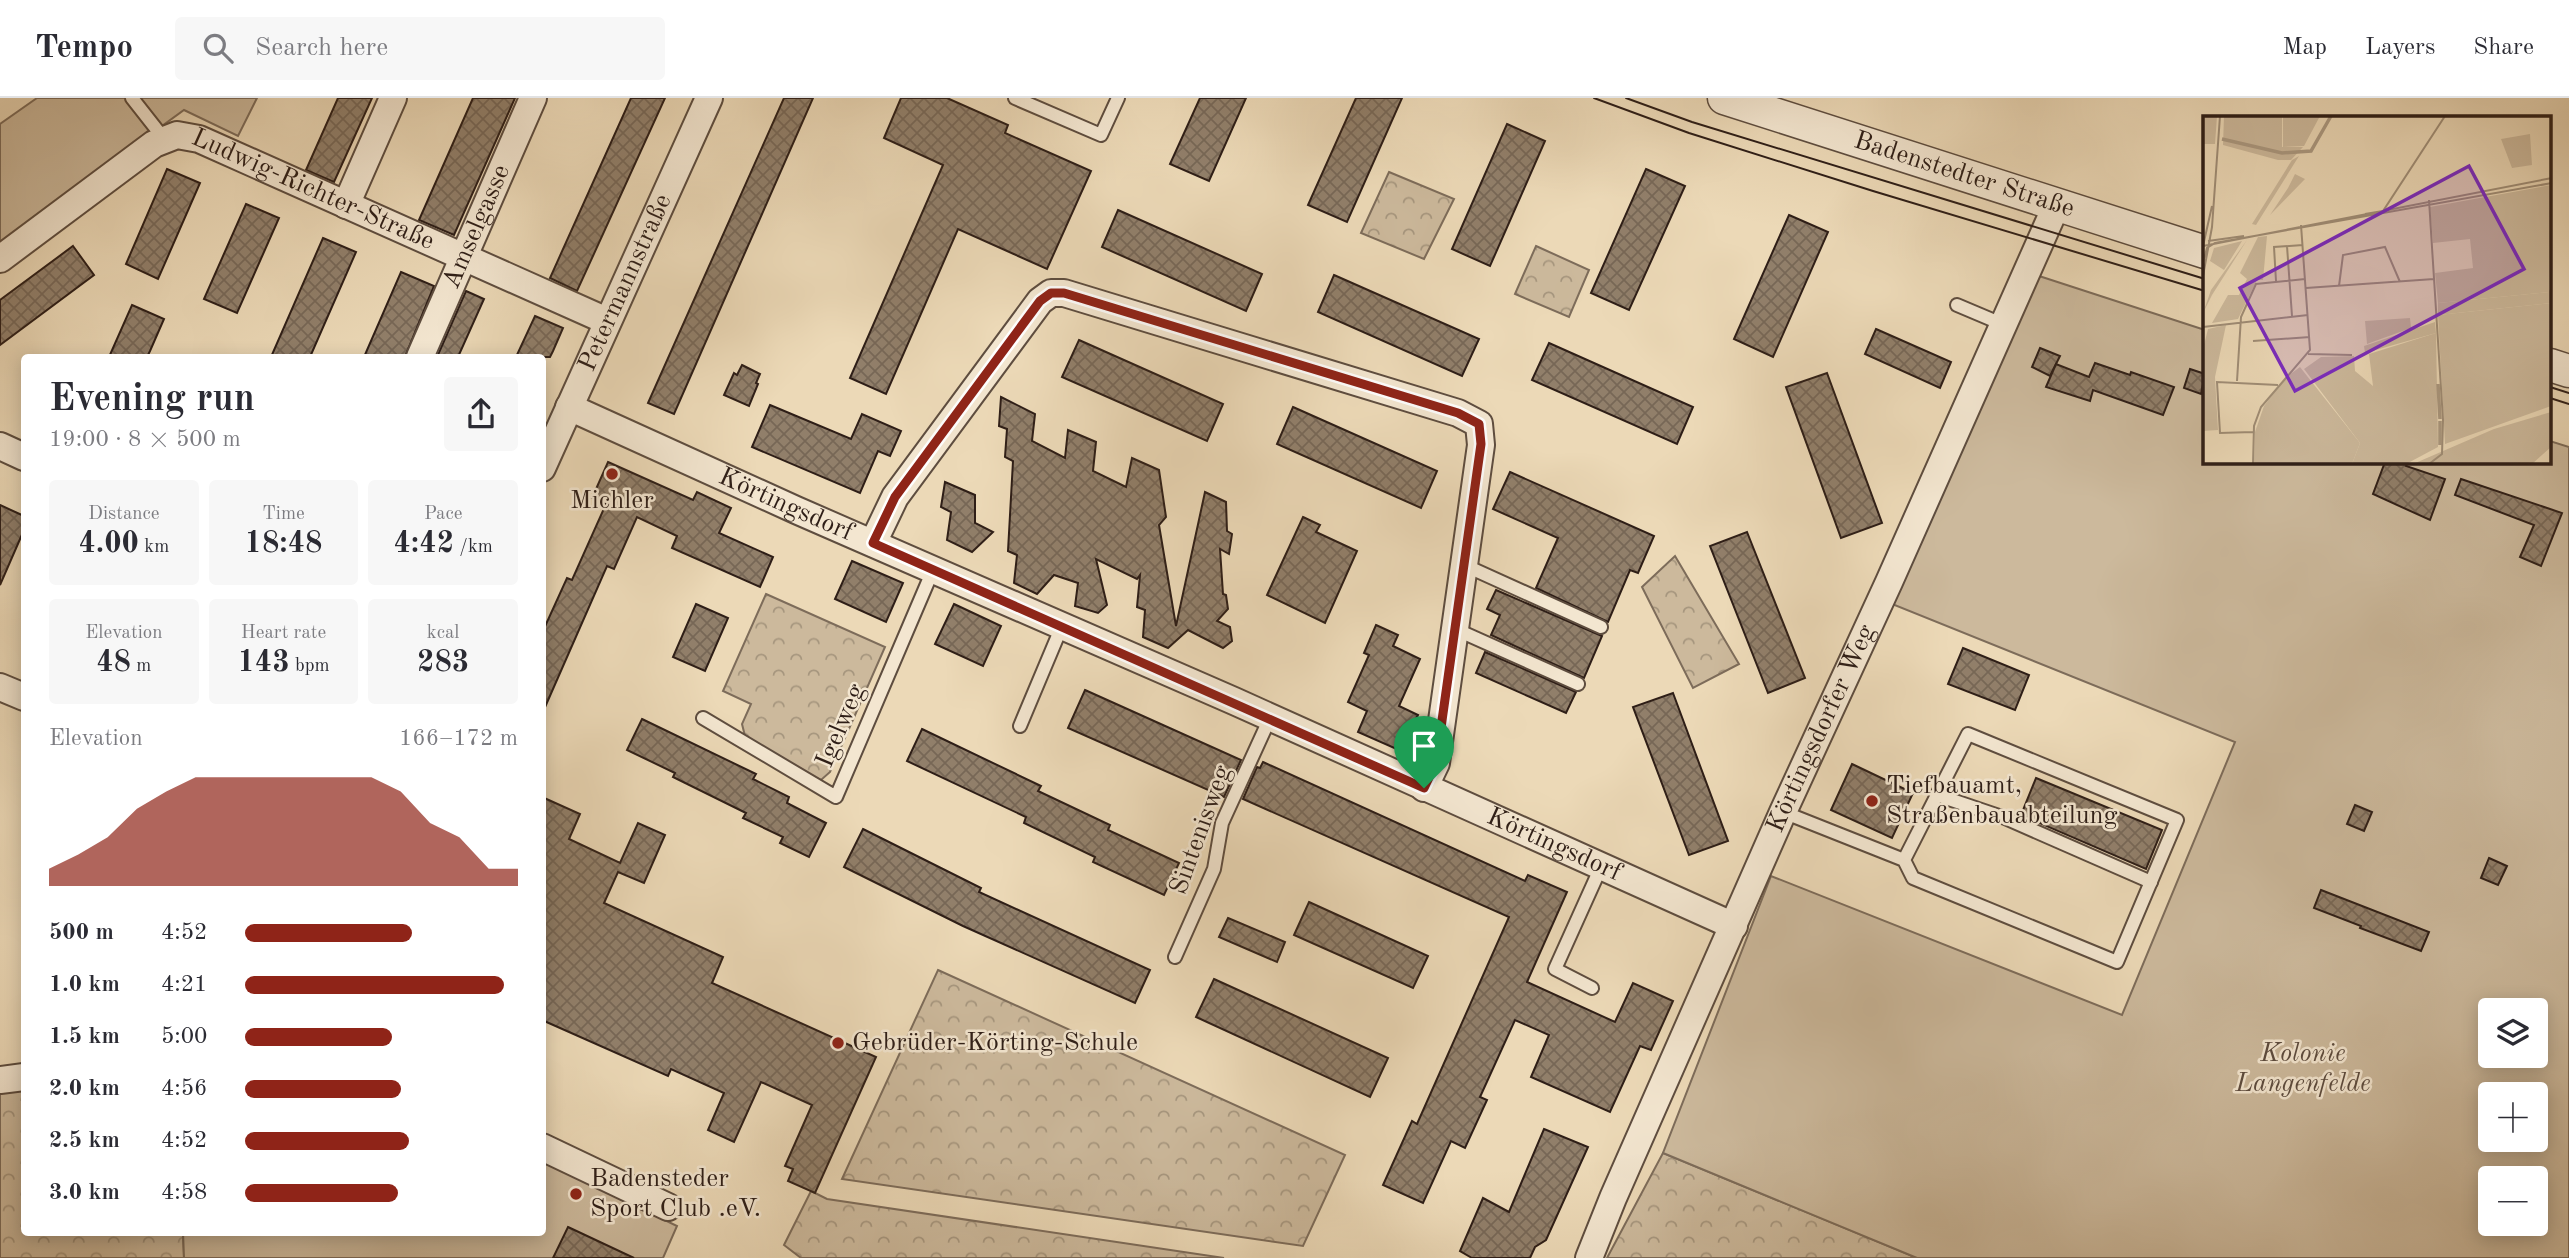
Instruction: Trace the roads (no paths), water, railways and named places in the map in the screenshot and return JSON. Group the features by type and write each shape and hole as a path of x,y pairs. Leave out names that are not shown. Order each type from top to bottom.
{"street":[{"path":"346,205 393,98"},
{"name":"Amselgasse","path":"421,354 533,98"},
{"name":"Petermannstraße","path":"546,459 709,98"},
{"name":"Badenstedter Straße","path":"1724,98 2203,251"},
{"name":"Ludwig-Richter-Straße","path":"0,259 154,144 177,135 199,139 607,321"},
{"name":"Körtingsdorfer Weg","path":"1589,1258 1783,812 1889,582 2057,204"},
{"path":"873,543 895,497 1040,301 1051,293 1064,293 1458,413 1479,424 1481,444 1436,763 1424,788"},
{"path":"2552,366 2569,371"},
{"name":"Körtingsdorf","path":"569,407 1734,926"},
{"path":"0,446 21,456"},
{"path":"0,687 21,696"},
{"path":"0,1080 21,1077"},
{"path":"546,1149 668,1207"}],"lane":[{"path":"132,98 165,140"},
{"path":"1015,98 1101,135 1118,98"},
{"path":"1957,304 2002,324"},
{"path":"1464,565 1601,626"},
{"name":"Igelweg","path":"703,718 836,797 933,570"},
{"path":"1020,726 1062,626"},
{"path":"1455,629 1578,684"},
{"name":"Sintenisweg","path":"1175,957 1214,869 1222,822 1270,718"},
{"path":"1783,812 1903,860 1913,878 2117,962 2177,820 1968,734 1903,860"},
{"path":"1937,795 2005,818 2151,882"},
{"path":"1592,988 1555,969 1601,867"}],"tram line":[{"path":"1594,98 1689,133 2203,290"},
{"path":"1626,98 1692,122 2203,278"},
{"path":"2552,388 2569,393"},
{"path":"2552,399 2569,404"}],"place":[{"name":"Michler","path":"612,474"},
{"name":"Tiefbauamt, Straßenbauabteilung","path":"1872,801"},
{"name":"Gebrüder-Körting-Schule","path":"838,1043"},
{"name":"Badensteder Sport Club .eV.","path":"576,1194"}],"park label":[{"name":"Kolonie Langenfelde","path":"2303,1069"}]}
